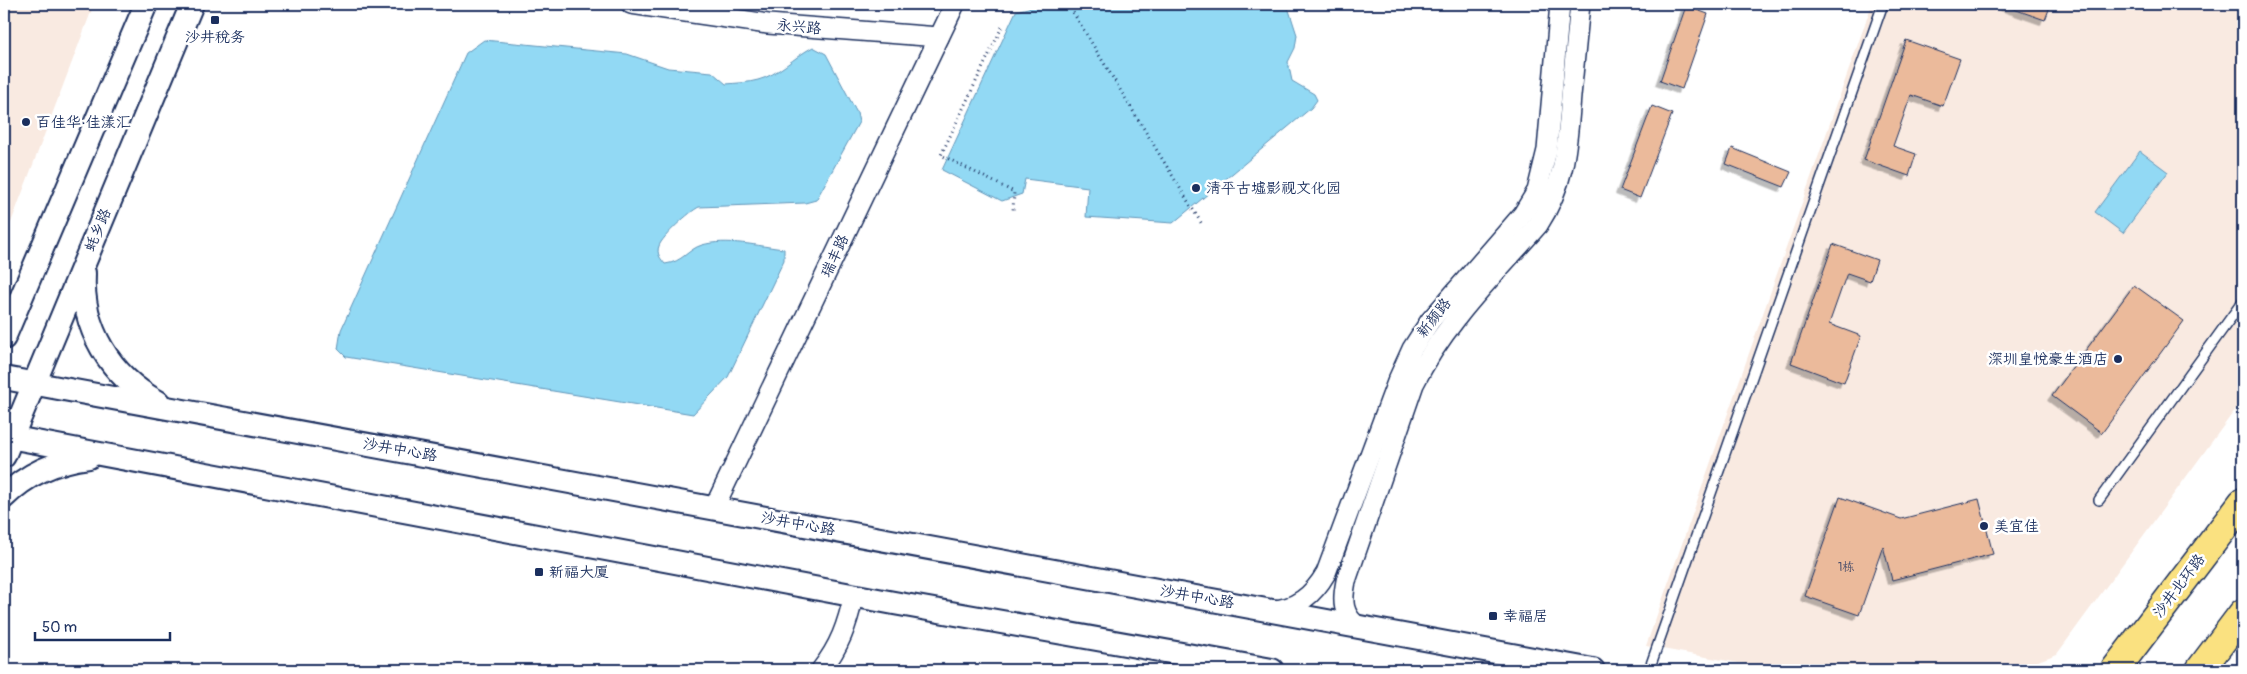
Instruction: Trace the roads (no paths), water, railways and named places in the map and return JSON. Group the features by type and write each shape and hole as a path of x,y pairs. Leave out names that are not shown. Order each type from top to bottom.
{"main road":[{"name":"沙井北环路","path":"2115,670 2243,502"},
{"path":"2200,670 2243,613"},
{"path":"2105,670 2121,658 2138,641"}],"street":[{"path":"4,338 146,4"},
{"name":"蚝乡路","path":"6,443 34,383 192,4"},
{"name":"永兴路","path":"631,4 768,24 939,36"},
{"name":"瑞丰路","path":"714,508 955,4"},
{"name":"新颜路","path":"1266,610 1281,610 1291,607 1306,598 1320,585 1397,382 1412,348 1430,320 1523,214 1537,191 1547,150 1560,4"},
{"name":"新颜路","path":"1359,627 1347,617 1344,609 1346,582 1414,384 1426,359 1441,335 1538,225 1551,205 1560,182 1566,154 1580,4"},
{"path":"84,262 85,305 93,333 99,345 115,367 132,385 149,397 173,408"},
{"path":"4,319 20,300"},
{"name":"沙井中心路","path":"4,378 1593,670"},
{"path":"6,443 109,456 854,595 1272,670"},
{"path":"4,498 28,478 54,464 83,458 109,456"},
{"path":"821,670 832,656 846,629 854,595"}],"lane":[{"path":"1649,670 1883,4"},
{"path":"2099,500 2243,301"}],"water":[{"path":"1044,4 1287,4 1297,35 1295,48 1288,62 1292,81 1314,94 1317,100 1311,108 1173,223 1086,217 1088,187 1025,179 1022,194 1002,201 942,170 1016,11"},
{"path":"484,40 627,54 668,68 712,72 726,84 750,82 765,78 813,47 826,54 857,113 859,122 816,200 805,203 699,207 677,225 659,246 659,254 665,264 676,261 697,247 712,243 743,243 784,249 784,260 728,377 693,414 346,357 338,349 341,330 466,53"},
{"path":"2140,151 2168,172 2123,233 2095,212"}],"place":[{"name":"沙井税务","path":"215,20"},
{"name":"百佳华·佳漾汇","path":"26,122"},
{"name":"清平古墟影视文化园","path":"1196,188"},
{"name":"深圳皇悦豪生酒店","path":"2118,359"},
{"name":"美宜佳","path":"1984,526"},
{"name":"新福大厦","path":"539,572"},
{"name":"幸福居","path":"1493,616"}]}
